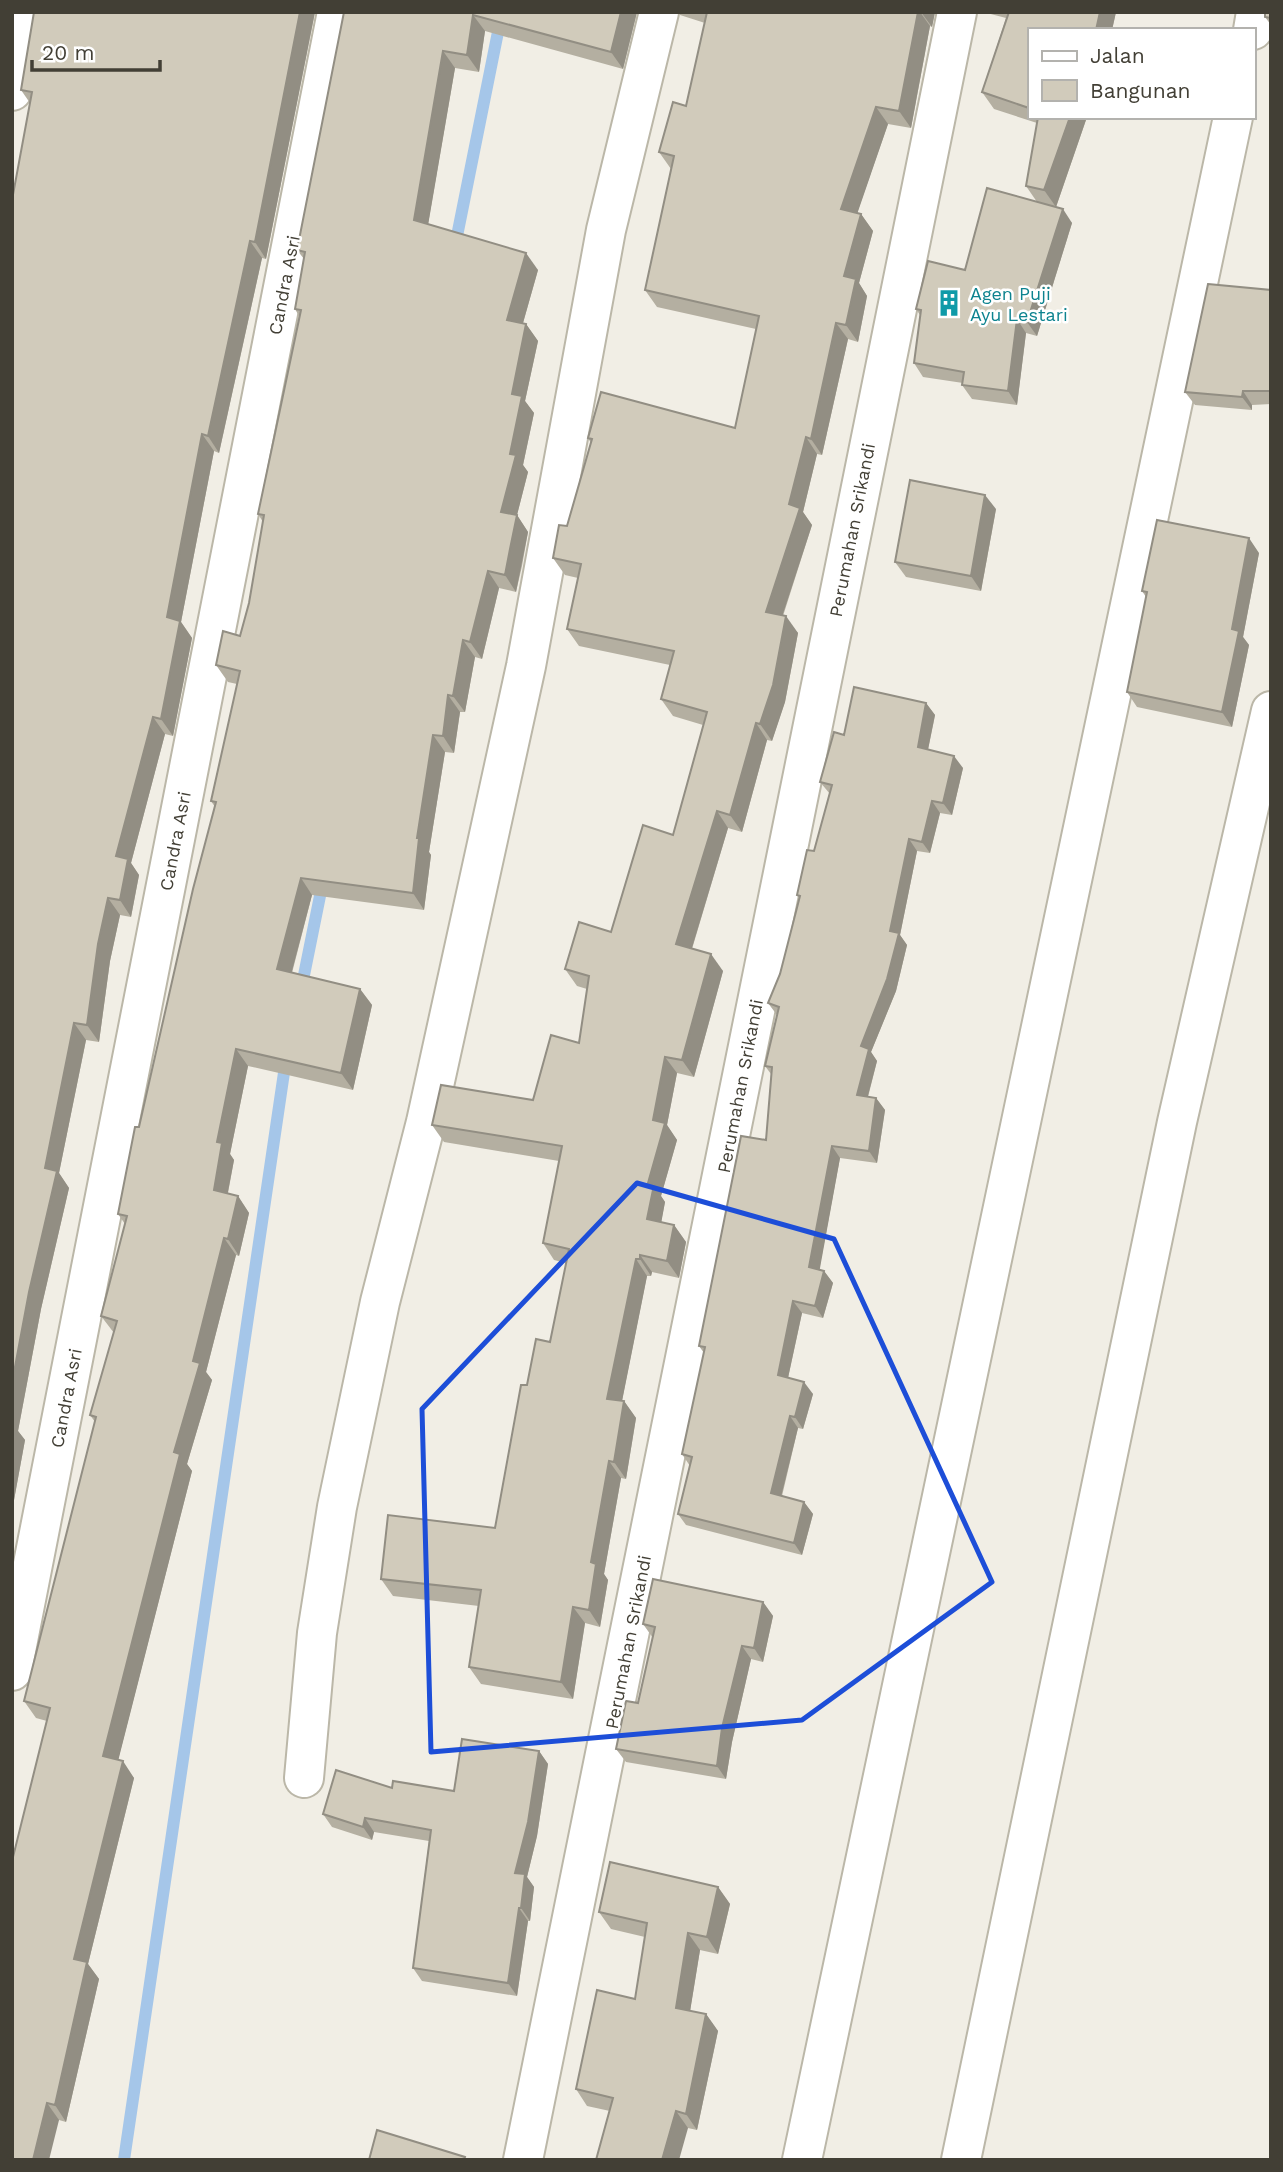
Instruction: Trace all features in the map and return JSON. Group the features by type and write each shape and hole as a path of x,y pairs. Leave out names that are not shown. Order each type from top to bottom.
{"street":[{"path":"12,91 27,12"},
{"name":"Candra Asri","path":"12,1671 337,12"},
{"path":"304,1777 317,1633 337,1507 380,1302 426,1122 526,666 606,230 659,12"},
{"name":"Perumahan Srikandi","path":"523,2160 957,12"},
{"path":"802,2160 1233,119"},
{"path":"961,2160 1177,1122 1271,711"}],"highlighted area":[{"path":"637,1183 834,1239 992,1582 802,1720 431,1752 422,1409"}],"building":[{"path":"34,12 300,12 255,242 250,241 208,436 202,434 167,617 180,621 161,719 153,717 116,856 128,859 120,900 108,898 98,944 87,1025 74,1023 45,1168 57,1171 29,1292 12,1383 12,200 32,92 21,90"},
{"path":"344,12 621,12 611,52 473,15 467,55 443,51 414,220 526,253 507,320 526,324 512,394 522,396 510,454 516,455 501,512 517,515 505,575 488,571 470,642 463,640 453,696 448,695 443,736 433,735 417,838 413,893 301,878 277,969 360,989 341,1073 236,1049 217,1142 222,1143 214,1190 238,1196 228,1239 224,1238 193,1361 200,1363 174,1452 180,1454 103,1756 123,1761 74,1959 87,1962 55,2105 47,2103 33,2160 12,2160 12,1861 50,1708 24,1701 96,1417 90,1415 117,1321 101,1316 127,1216 118,1214 135,1127 139,1127 193,889 216,802 211,801 240,671 216,665 223,631 240,636 249,603 264,515 258,514 301,310 295,309 305,252 297,250"},
{"path":"707,12 918,12 899,111 876,107 841,209 861,214 844,276 856,279 846,325 836,323 811,439 806,437 789,504 800,508 766,612 786,616 773,685 760,724 756,723 730,815 717,811 676,944 711,954 682,1060 665,1057 653,1120 665,1123 648,1183 654,1185 647,1219 674,1225 667,1261 640,1255 640,1259 636,1259 607,1399 624,1401 614,1462 609,1461 591,1562 596,1564 589,1610 573,1607 561,1682 469,1667 481,1590 381,1579 388,1515 495,1528 521,1385 527,1385 536,1339 550,1342 569,1249 543,1243 562,1146 432,1125 441,1085 533,1100 551,1035 579,1043 589,976 565,969 579,922 611,932 643,825 673,835 707,712 661,699 674,651 567,629 581,564 553,558 559,525 567,526 592,439 588,438 601,392 735,428 759,316 645,290 674,156 659,152 673,102 686,106"},
{"path":"1009,12 1100,12 1096,28 1028,28 1028,108 982,92"},
{"path":"1265,12 1271,12 1271,18 1265,17"},
{"path":"1038,119 1069,119 1044,190 1026,186"},
{"path":"987,188 1063,209 1027,322 1017,319 1008,391 962,385 964,372 914,363 921,310 916,309 928,261 965,270"},
{"path":"1208,284 1271,290 1271,391 1243,391 1242,397 1185,392"},
{"path":"910,480 985,495 971,576 895,562"},
{"path":"1157,520 1249,538 1232,629 1239,631 1222,712 1127,692 1147,592 1142,591"},
{"path":"854,687 926,703 918,747 954,756 943,803 932,801 922,842 909,839 890,931 899,933 887,979 861,1046 869,1049 857,1095 876,1098 869,1151 832,1146 809,1267 824,1271 815,1306 793,1301 778,1375 804,1382 795,1417 790,1416 771,1493 804,1502 794,1543 678,1514 692,1457 682,1454 705,1347 699,1346 741,1136 766,1140 772,1067 765,1066 779,1007 768,1003 780,974 800,896 797,895 807,850 814,851 832,785 820,782 834,732 844,735"},
{"path":"653,1579 763,1602 754,1648 742,1646 722,1728 717,1766 616,1749 626,1701 638,1703 655,1627 643,1624"},
{"path":"462,1739 539,1751 528,1822 515,1873 525,1874 508,1983 413,1968 431,1830 365,1818 363,1827 323,1814 336,1770 392,1788 393,1781 454,1791"},
{"path":"610,1862 718,1887 707,1937 688,1933 676,2008 706,2014 686,2114 676,2111 662,2160 596,2160 613,2098 576,2089 597,1990 635,1999 647,1923 599,1912"},
{"path":"377,2130 465,2157 464,2160 369,2160"}],"waterway":[{"path":"455,246 502,12"},
{"path":"301,990 323,881"},
{"path":"124,2160 286,1059"}],"place":[{"name":"Agen Puji Ayu Lestari","path":"949,303"}]}
